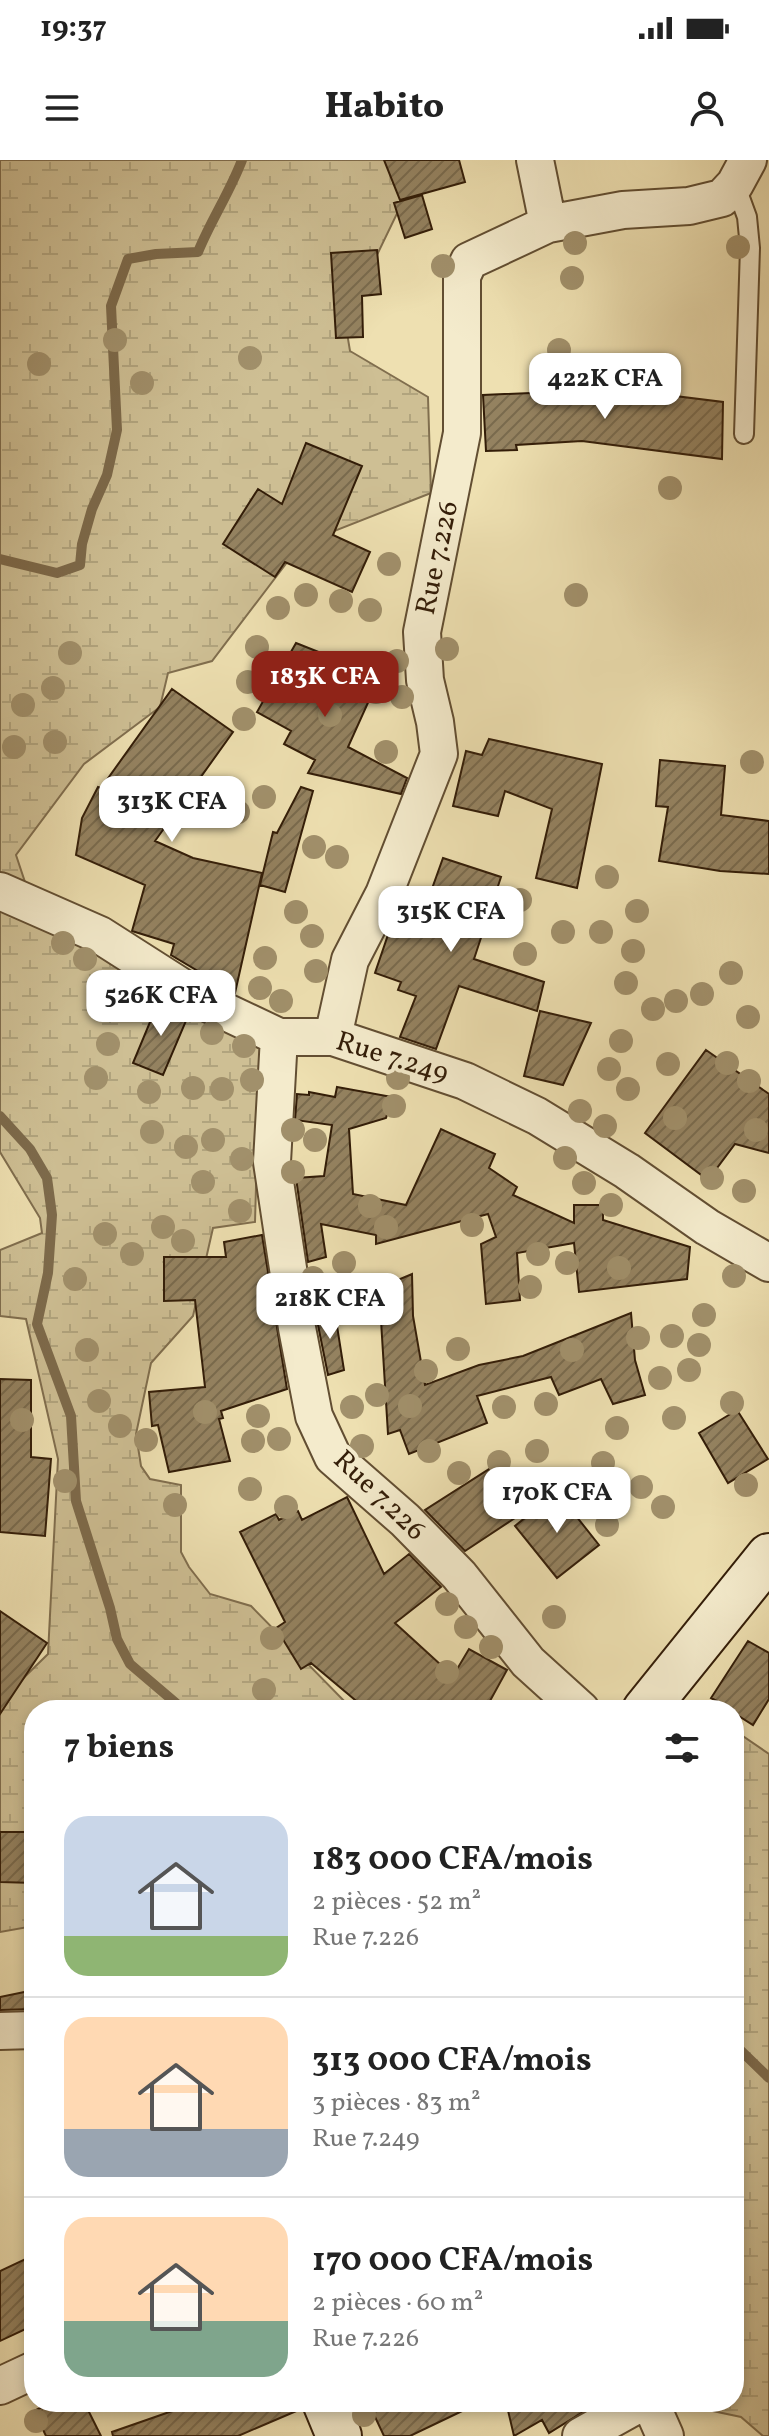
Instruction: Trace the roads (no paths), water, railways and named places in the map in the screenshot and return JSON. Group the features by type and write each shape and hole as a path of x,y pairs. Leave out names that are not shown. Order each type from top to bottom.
{"street":[{"path":"535,160 548,224"},
{"name":"Rue 7.226","path":"333,1037 350,960 384,894 439,754 425,680 422,632 462,433 462,276 469,261 548,224 623,210 689,206 722,198 741,172"},
{"name":"Rue 7.249","path":"0,891 100,935 205,1002 279,1037 333,1037 465,1081 537,1116 627,1171 707,1227 769,1263"},
{"name":"Rue 7.226","path":"279,1037 272,1162 297,1328 314,1416 333,1457 405,1520 459,1575 528,1662 570,1700"},
{"path":"654,1700 765,1570"},
{"path":"0,2031 24,2030"},
{"path":"0,2386 24,2375"},
{"path":"329,2412 339,2436"},
{"path":"581,2436 624,2412"},
{"path":"654,2412 665,2436"}],"lane":[{"path":"741,172 750,248 744,434"}],"waterway":[{"path":"0,559 57,573 80,565 82,544 92,509 107,475 117,430 111,306 128,259 198,252 242,160"},
{"path":"0,1116 30,1149 47,1178 52,1215 48,1273 37,1324 71,1416 76,1501 117,1639 130,1664 172,1700"},
{"path":"744,2054 769,2078"}]}
